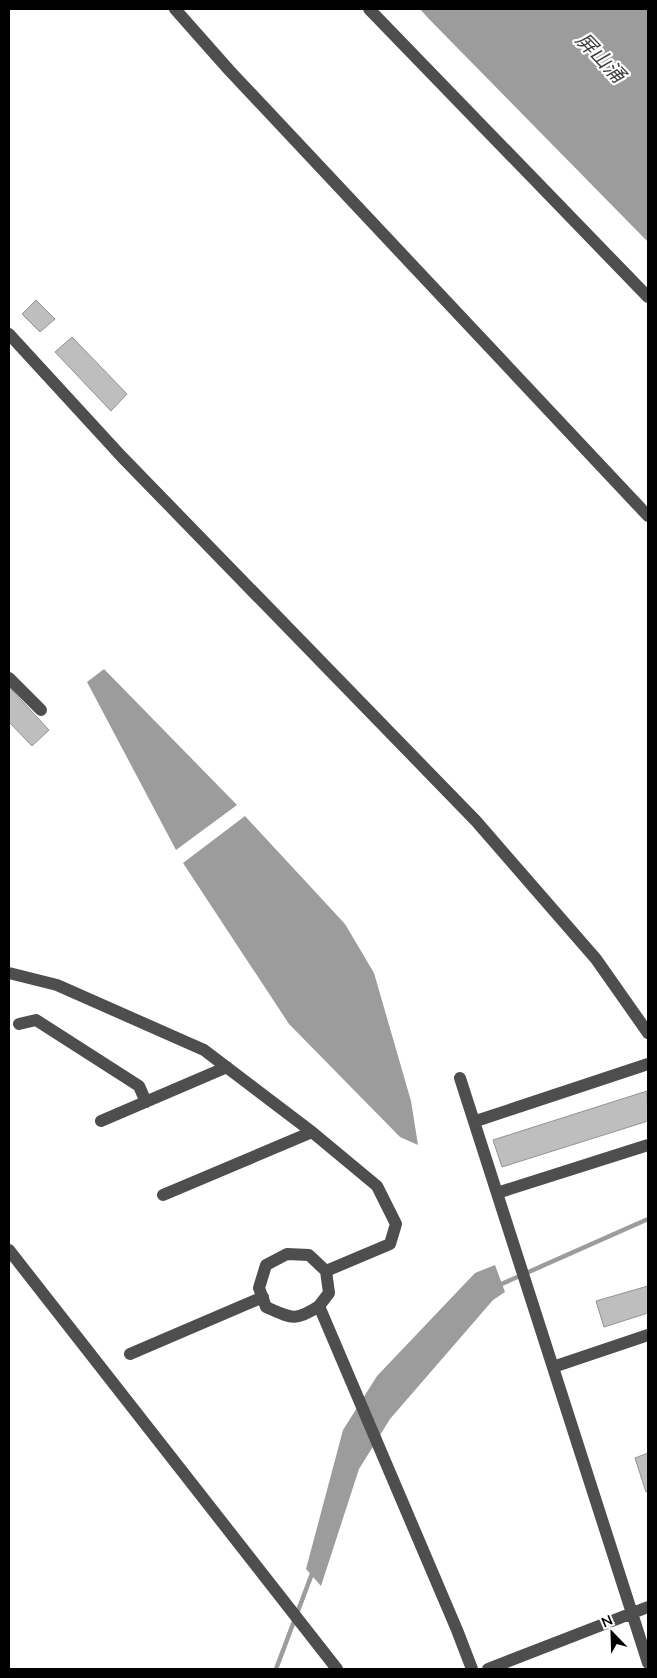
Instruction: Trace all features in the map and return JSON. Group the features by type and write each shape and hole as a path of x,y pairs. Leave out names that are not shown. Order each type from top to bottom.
{"street":[{"path":"175,9 229,70 648,516"},
{"path":"369,9 648,297"},
{"path":"9,334 129,464 476,821 596,959 648,1033"},
{"path":"9,678 41,710"},
{"path":"9,973 57,985 204,1050 312,1132 378,1186 396,1224 390,1244 326,1271"},
{"path":"19,1024 36,1020 139,1086 146,1102"},
{"path":"479,1120 648,1064"},
{"path":"101,1121 227,1067"},
{"path":"460,1078 648,1663"},
{"path":"163,1195 312,1132"},
{"path":"497,1193 648,1145"},
{"path":"9,1250 338,1669"},
{"path":"287,1254 309,1255 326,1271 329,1293 319,1306 303,1316 286,1316 266,1307 259,1288 266,1265 287,1254"},
{"path":"130,1354 262,1298"},
{"path":"319,1306 357,1392 472,1669"},
{"path":"553,1367 648,1335"},
{"path":"488,1669 648,1607"}],"water":[{"name":"屏山涌","path":"420,9 648,9 648,242 429,19"},
{"path":"104,669 237,805 176,850 87,682"},
{"path":"245,816 345,924 374,973 411,1101 418,1145 400,1137 289,1024 183,863"},
{"path":"495,1265 505,1292 493,1300 390,1419 359,1469 321,1586 306,1569 343,1430 377,1376 475,1273"}],"building":[{"path":"36,300 55,319 40,332 22,314"},
{"path":"72,337 127,394 111,411 55,352"},
{"path":"9,687 49,730 32,746 9,722"},
{"path":"647,1091 648,1121 502,1167 493,1140"},
{"path":"648,1286 648,1313 604,1327 596,1301"},
{"path":"648,1453 648,1491 646,1492 635,1458"}],"waterway":[{"path":"497,1286 648,1219"},
{"path":"276,1669 313,1571"}]}
